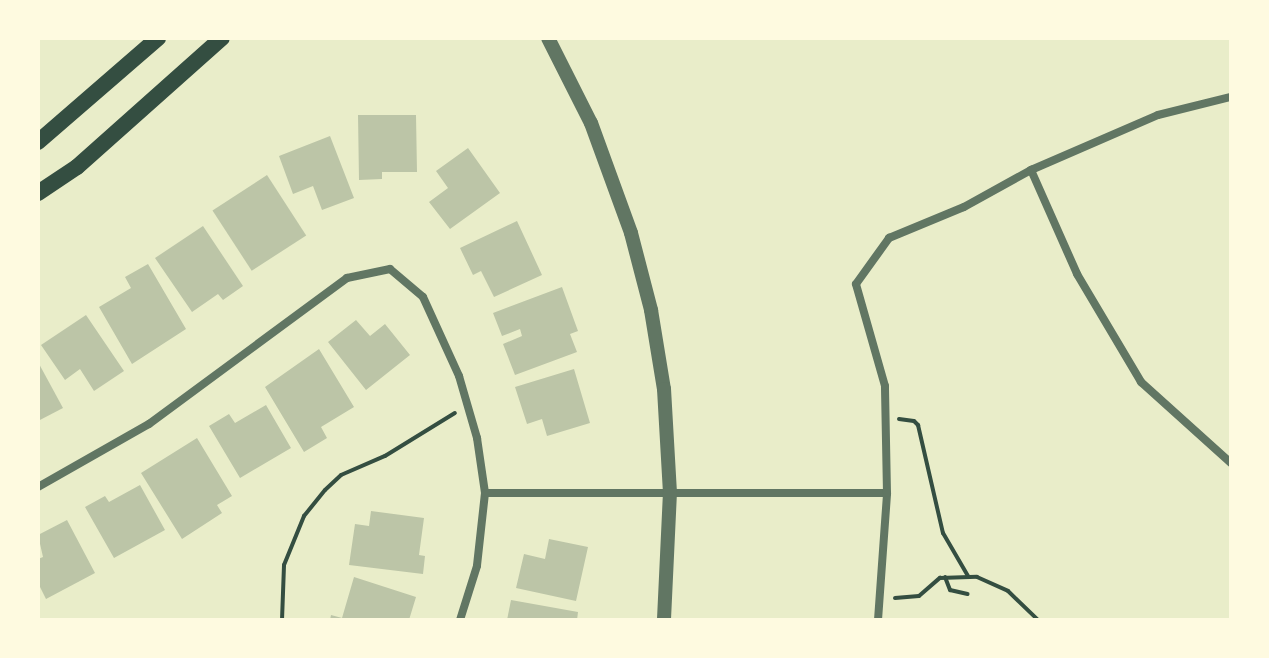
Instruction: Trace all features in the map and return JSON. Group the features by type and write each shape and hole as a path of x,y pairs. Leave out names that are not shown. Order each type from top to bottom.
{"main road":[{"path":"38,142 158,38"},
{"path":"38,193 77,167 222,38"}],"street":[{"path":"548,38 591,123 631,233 651,310 664,389 670,492 664,620"},
{"path":"878,620 887,493 885,386 856,284 889,238 964,207 1031,170 1158,115 1231,97"},
{"path":"1031,170 1077,274 1141,382 1231,463"},
{"path":"38,487 149,424 347,278 390,269 423,297 459,376 485,493 477,566 460,620"},
{"path":"485,493 887,493"}],"path":[{"path":"282,620 284,565 304,516 325,490 341,475 385,456 445,417 468,408"},
{"path":"886,419 914,421 918,425 943,533 968,576"},
{"path":"880,594 903,600 919,596 945,577 968,576 993,582 1008,591 1038,620"},
{"path":"945,577 950,590 968,594"}],"building":[{"path":"358,115 416,115 417,172 382,172 382,179 359,180"},
{"path":"330,136 354,198 322,210 313,186 293,194 279,156"},
{"path":"468,148 500,193 450,229 429,202 448,188 436,171"},
{"path":"267,175 306,235 252,271 212,210"},
{"path":"517,221 542,275 494,297 481,271 473,275 460,248"},
{"path":"203,226 243,286 223,300 218,294 192,312 155,258"},
{"path":"148,264 186,329 132,364 99,307 131,288 125,277"},
{"path":"562,287 578,331 570,334 577,352 515,375 503,344 522,336 520,329 502,336 493,313"},
{"path":"86,315 124,371 94,391 80,369 65,380 41,345"},
{"path":"356,320 370,336 385,324 410,355 366,390 328,342"},
{"path":"319,349 354,407 321,427 327,438 304,452 265,387"},
{"path":"38,362 63,408 38,421"},
{"path":"574,369 590,423 547,436 542,419 527,424 515,387"},
{"path":"266,405 291,448 240,478 209,426 229,414 235,423"},
{"path":"197,438 232,496 217,505 222,513 182,539 141,473"},
{"path":"140,485 165,530 114,558 85,507 105,496 109,502"},
{"path":"371,511 424,518 419,555 425,556 423,574 349,565 355,524 369,526"},
{"path":"67,520 95,573 46,599 38,583 38,559 43,557 38,535"},
{"path":"549,539 588,547 576,601 516,588 524,554 545,559"},
{"path":"354,577 416,597 409,620 330,620 331,615 342,618"},
{"path":"511,600 578,612 577,620 507,620"}]}
